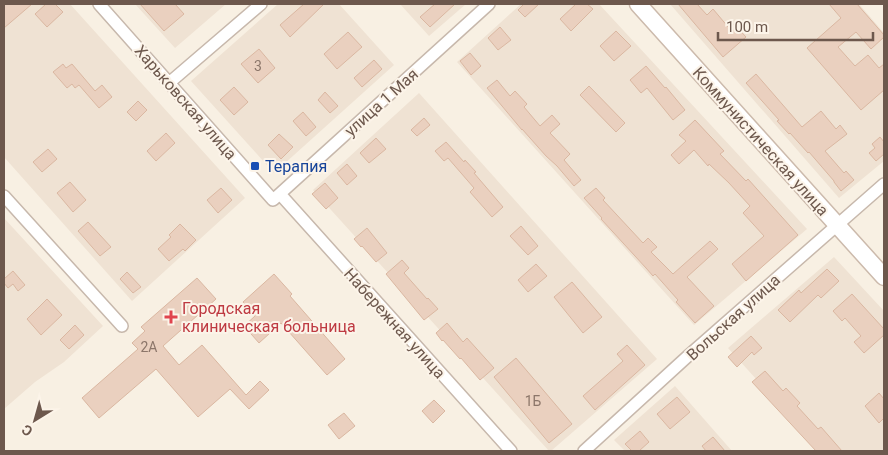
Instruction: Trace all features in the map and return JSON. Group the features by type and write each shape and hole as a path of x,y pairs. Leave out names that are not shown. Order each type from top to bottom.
{"main road":[{"name":"Коммунистическая улица","path":"638,4 884,277"}],"street":[{"name":"Харьковская улица","path":"99,4 276,197"},
{"path":"170,83 261,4"},
{"name":"улица 1 Мая","path":"276,197 489,4"},
{"name":"Вольская улица","path":"592,449 682,362 884,184"},
{"path":"4,196 122,326"},
{"name":"Набережная улица","path":"276,197 511,451"}],"shaded area":[{"path":"4,4 70,4 245,198 132,301 4,157"},
{"path":"135,4 226,4 175,48"},
{"path":"278,4 339,4 394,65 274,173 191,81"},
{"path":"400,4 466,4 429,36"},
{"path":"521,4 599,4 807,229 694,325 457,62"},
{"path":"670,4 859,4 884,33 884,161 839,198"},
{"path":"419,93 657,359 551,451 313,190"},
{"path":"4,218 103,326 64,362 35,382 4,409"},
{"path":"834,257 884,311 884,451 821,451 728,348"},
{"path":"675,386 732,451 625,451 614,440"}],"building":[{"path":"4,4 32,4 4,28"},
{"path":"46,4 55,4 63,12 47,27 35,14"},
{"path":"140,4 175,4 184,14 164,31"},
{"path":"304,4 324,4 290,37 280,25"},
{"path":"435,4 455,4 430,27 420,17"},
{"path":"524,4 539,4 525,17 518,10"},
{"path":"576,4 587,4 593,9 571,31 560,19"},
{"path":"678,4 697,4 707,15 713,9 729,28 734,24 746,37 723,57"},
{"path":"829,4 857,4 884,35 871,49 856,32 838,47 855,66 868,55 879,68 884,64 884,90 861,110 807,48 841,18"},
{"path":"500,27 511,40 498,50 488,38"},
{"path":"616,31 631,46 614,61 600,46"},
{"path":"348,32 362,47 337,69 324,54"},
{"path":"259,49 275,68 258,83 241,64"},
{"path":"470,53 481,66 471,75 460,61"},
{"path":"374,60 382,69 362,87 354,78"},
{"path":"63,64 66,68 72,64 95,91 102,85 112,97 99,108 79,85 75,88 72,84 67,88 53,72"},
{"path":"646,66 685,110 673,120 647,88 641,93 630,80"},
{"path":"756,74 802,127 821,111 836,129 840,125 847,134 825,151 844,173 846,171 854,180 841,191 809,152 777,121 779,120 746,83"},
{"path":"497,80 510,96 515,91 527,104 524,107 540,126 552,115 560,124 550,133 570,154 564,160 581,180 574,186 522,130 487,88"},
{"path":"589,86 625,123 616,132 580,95"},
{"path":"234,87 248,102 234,115 220,100"},
{"path":"325,92 338,106 330,113 318,100"},
{"path":"138,101 147,110 136,121 127,112"},
{"path":"303,112 316,127 306,136 293,121"},
{"path":"424,118 430,125 417,136 411,130"},
{"path":"695,120 724,151 720,154 746,181 748,179 798,235 746,281 732,264 764,236 743,213 750,206 694,150 679,164 671,155 686,141 679,135"},
{"path":"166,133 175,143 156,161 147,151"},
{"path":"279,134 293,147 281,159 268,145"},
{"path":"880,137 884,142 884,154 876,161 869,153 875,148 872,144"},
{"path":"376,138 386,149 369,163 360,153"},
{"path":"446,142 476,172 474,173 503,207 492,217 470,192 474,188 448,158 444,161 435,151"},
{"path":"48,149 57,159 42,172 33,162"},
{"path":"347,164 357,176 347,185 337,173"},
{"path":"70,182 86,200 73,212 57,193"},
{"path":"325,183 338,198 326,209 312,194"},
{"path":"221,188 232,200 218,213 207,200"},
{"path":"596,188 605,198 603,200 643,243 648,238 657,247 651,252 673,274 710,241 718,249 687,277 714,306 695,323 655,274 653,276 584,198"},
{"path":"88,222 111,247 100,256 78,231"},
{"path":"180,224 196,240 185,251 183,249 169,261 158,249 171,237 169,235"},
{"path":"521,226 538,246 528,255 510,236"},
{"path":"367,228 387,253 376,262 354,239"},
{"path":"402,260 409,268 404,273 438,309 424,320 386,274"},
{"path":"536,264 547,276 528,292 518,280"},
{"path":"827,269 839,281 821,298 818,295 790,322 778,310 799,290 801,293"},
{"path":"13,271 25,285 18,291 13,284 8,288 4,283 4,279"},
{"path":"127,272 141,287 133,293 120,279"},
{"path":"274,274 292,294 290,296 345,359 327,375 281,323 259,343 244,326 255,316 243,302"},
{"path":"197,278 216,299 163,346 179,365 202,345 246,395 260,381 269,390 249,409 230,389 198,417 156,369 99,418 82,398 138,349 132,343 145,331 141,327"},
{"path":"572,282 602,317 583,333 554,297"},
{"path":"852,294 884,329 884,335 864,353 854,342 861,336 845,318 842,321 833,311"},
{"path":"47,299 62,315 41,335 27,319"},
{"path":"447,323 463,342 467,338 494,368 480,380 436,333"},
{"path":"75,325 84,335 69,349 60,340"},
{"path":"751,336 762,348 754,355 752,352 737,367 728,357"},
{"path":"627,345 645,365 595,410 583,396 623,361 617,354"},
{"path":"516,358 572,424 549,443 494,377"},
{"path":"765,371 783,391 786,388 800,403 797,406 818,429 821,427 842,451 816,451 752,382"},
{"path":"879,393 884,399 884,418 879,423 865,406"},
{"path":"677,397 690,412 670,429 657,414"},
{"path":"434,400 445,411 433,423 422,411"},
{"path":"344,413 355,426 339,439 328,425"},
{"path":"640,431 649,442 639,451 632,451 625,444"},
{"path":"713,437 725,451 706,451 702,446"}],"place":[{"name":"Терапия","path":"255,166"},
{"name":"Городская клиническая больница","path":"171,317"}]}
